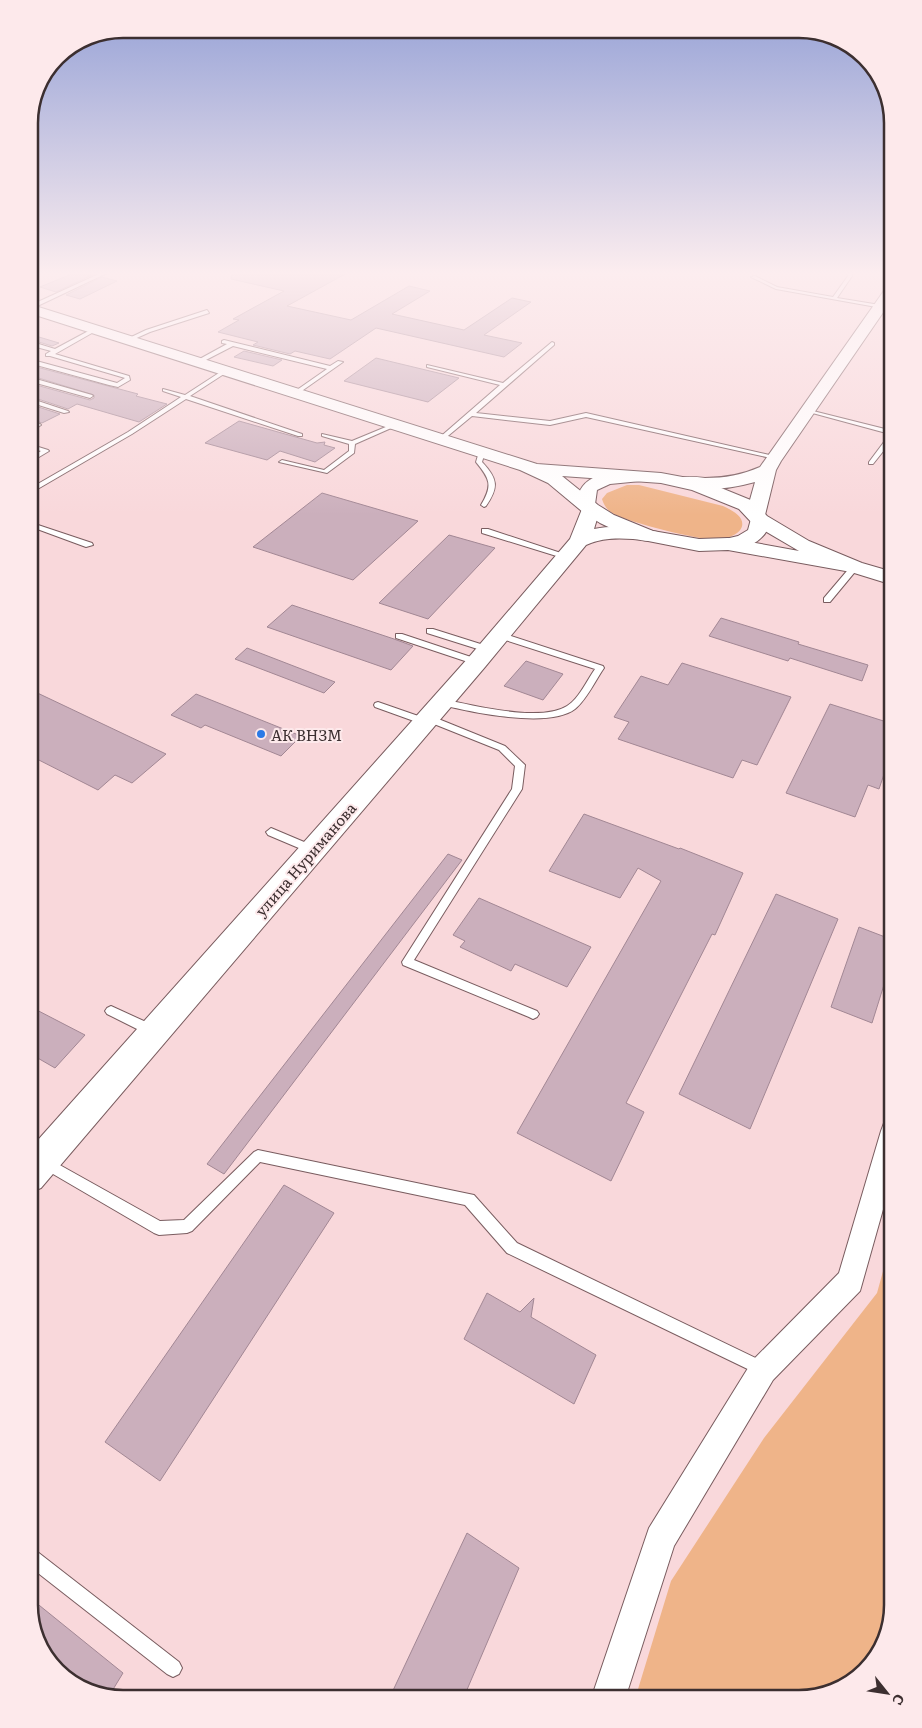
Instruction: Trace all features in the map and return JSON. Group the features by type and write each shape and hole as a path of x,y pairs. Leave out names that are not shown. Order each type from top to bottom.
{"main road":[{"path":"171,354 526,466 554,479 588,507 617,525 650,536"},
{"path":"573,549 586,526 588,507 586,492 594,483 614,477 661,478 684,482 709,483 751,478 771,463 847,354"},
{"path":"728,544 744,541 755,535 760,527 758,517 771,463"},
{"path":"526,466 635,477"},
{"path":"684,482 738,501 758,517 802,545 855,567 884,576"},
{"path":"573,549 592,535 603,532 628,533 692,544 728,544 855,567"},
{"name":"улица Нуриманова","path":"38,1165 573,549"}],"street":[{"path":"611,1690 660,1539 763,1370 850,1281 884,1162"}],"lane":[{"path":"38,360 50,354"},
{"path":"38,365 111,384 118,385 128,379 127,377 58,354"},
{"path":"198,362 214,354"},
{"path":"272,354 331,368"},
{"path":"441,439 541,354"},
{"path":"296,393 340,362"},
{"path":"429,366 505,385"},
{"path":"38,487 130,433 225,371"},
{"path":"38,382 90,396"},
{"path":"165,390 188,396 300,435"},
{"path":"38,403 66,412"},
{"path":"807,410 884,431"},
{"path":"472,414 550,423 586,414 771,463"},
{"path":"324,435 352,443 395,425"},
{"path":"282,462 324,472 352,452 352,443"},
{"path":"871,463 884,446"},
{"path":"38,449 46,451 38,455"},
{"path":"482,452 479,462 492,479 493,486 490,496 484,504"},
{"path":"38,527 89,545"},
{"path":"485,532 573,549"},
{"path":"827,600 855,567"},
{"path":"430,631 488,649"},
{"path":"378,705 431,714 535,717 571,708 600,668 399,636"},
{"path":"431,714 502,748 520,764 518,789 406,962 533,1014"},
{"path":"271,832 313,850"},
{"path":"111,1011 155,1032"},
{"path":"38,1169 159,1228 187,1226 258,1156 469,1199 512,1248 763,1370"},
{"path":"38,1563 173,1668"}],"shaded area":[{"path":"627,485 639,485 723,506 740,517 741,528 734,535 715,540 664,530 622,518 608,510 602,499 607,493"},
{"path":"884,1268 884,1617 882,1628 870,1653 863,1662 842,1679 816,1689 638,1690 671,1581 764,1438 877,1293"}],"building":[{"path":"240,354 255,354 282,360 273,366 234,357"},
{"path":"307,354 338,354 330,359"},
{"path":"489,354 508,354 504,357"},
{"path":"376,358 459,378 428,402 344,381"},
{"path":"38,367 138,394 136,396 167,404 139,422 77,404 68,409 38,399 38,386 90,400 94,398 94,395 38,378"},
{"path":"38,407 60,414 42,423 38,421"},
{"path":"239,421 317,443 325,442 324,445 335,448 315,462 280,451 267,460 205,443"},
{"path":"322,493 418,521 353,580 253,547"},
{"path":"449,535 495,548 428,619 379,603"},
{"path":"292,605 413,646 391,670 267,627"},
{"path":"721,618 868,665 862,681 790,658 788,661 709,636"},
{"path":"247,648 335,682 324,693 235,659"},
{"path":"526,661 563,674 543,700 504,686"},
{"path":"682,663 791,697 757,765 742,760 733,778 618,739 629,722 614,717 641,676 668,685"},
{"path":"38,693 166,754 132,783 115,775 98,790 38,760"},
{"path":"196,694 301,736 281,756 205,725 201,728 171,715"},
{"path":"830,704 884,721 884,774 879,789 868,785 855,817 786,793"},
{"path":"584,814 680,848 743,873 715,935 712,934 626,1103 644,1112 611,1181 517,1133 661,881 638,868 620,898 549,871"},
{"path":"448,854 462,860 224,1174 207,1164"},
{"path":"776,894 838,919 750,1129 679,1094"},
{"path":"479,898 591,947 567,987 515,964 511,971 460,947 465,941 453,935"},
{"path":"859,927 884,937 884,985 872,1023 831,1007"},
{"path":"38,1011 85,1035 55,1068 38,1058"},
{"path":"284,1185 334,1213 160,1481 105,1442"},
{"path":"487,1293 520,1312 534,1298 531,1317 596,1355 574,1404 464,1339"},
{"path":"467,1533 519,1568 467,1690 393,1690"},
{"path":"38,1604 123,1673 113,1690 106,1689 85,1682 62,1666 44,1638 39,1622"}],"place":[{"name":"АК ВНЗМ","path":"261,734"}]}
